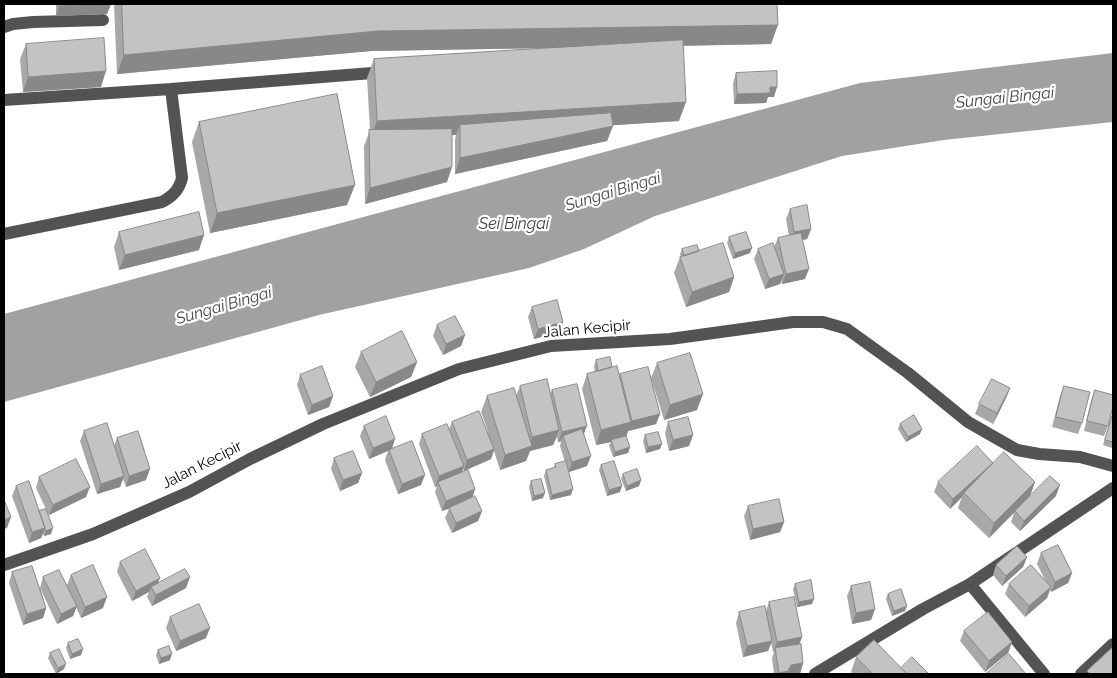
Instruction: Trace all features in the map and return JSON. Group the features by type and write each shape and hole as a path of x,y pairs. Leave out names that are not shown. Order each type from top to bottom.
{"street":[{"path":"4,27 33,22 103,20"},
{"path":"4,100 400,71"},
{"path":"4,234 162,202 170,198 176,192 182,178 171,89"},
{"name":"Jalan Kecipir","path":"4,565 102,530 189,492 250,459 322,424 459,369 551,346 670,339 793,322 824,322 847,330 908,373 968,422 1017,450 1039,454 1080,457 1113,466"},
{"path":"815,674 923,609 970,584 1113,488"},
{"path":"970,584 1044,674"},
{"path":"1081,674 1113,644"}],"water":[{"name":"Sei Bingai","path":"1113,53 1113,122 944,140 842,156 655,216 584,249 529,268 319,315 4,402 4,314 860,83"}],"building":[{"path":"59,4 107,4 59,6"},
{"path":"122,4 777,4 778,25 378,31 124,55"},
{"path":"104,38 106,71 28,77 26,44"},
{"path":"683,40 686,102 377,121 374,59"},
{"path":"777,71 777,87 770,87 770,93 737,94 736,73"},
{"path":"337,94 355,185 217,213 199,122"},
{"path":"611,113 613,126 460,158 460,125"},
{"path":"452,129 452,167 370,188 369,130"},
{"path":"807,205 811,229 794,232 790,209"},
{"path":"199,212 204,235 125,255 119,232"},
{"path":"746,232 752,248 735,253 729,237"},
{"path":"801,233 809,269 786,274 778,238"},
{"path":"723,243 734,277 692,292 680,257"},
{"path":"773,243 784,274 769,279 758,249"},
{"path":"697,245 699,251 684,256 682,249"},
{"path":"557,300 563,322 538,329 532,307"},
{"path":"455,316 465,335 446,344 437,325"},
{"path":"402,331 417,362 376,382 361,352"},
{"path":"690,353 703,394 670,405 657,363"},
{"path":"610,357 612,367 598,371 596,360"},
{"path":"322,366 333,396 312,405 300,375"},
{"path":"617,366 631,422 601,430 587,374"},
{"path":"648,367 660,414 632,421 620,374"},
{"path":"547,379 559,430 532,437 520,386"},
{"path":"992,379 1010,388 997,413 979,404"},
{"path":"577,384 587,426 562,432 552,390"},
{"path":"1064,386 1090,392 1082,423 1056,417"},
{"path":"514,388 532,446 505,455 487,396"},
{"path":"1095,390 1113,395 1113,406 1108,426 1087,421"},
{"path":"479,411 494,449 467,460 452,422"},
{"path":"1113,413 1113,442 1105,440"},
{"path":"914,415 922,429 908,437 900,424"},
{"path":"386,416 395,439 373,448 364,426"},
{"path":"688,417 693,435 673,440 668,422"},
{"path":"107,423 124,476 101,484 84,431"},
{"path":"447,424 464,466 439,476 422,434"},
{"path":"582,429 591,456 572,462 563,436"},
{"path":"138,431 150,469 129,476 117,438"},
{"path":"658,432 662,444 648,447 645,435"},
{"path":"626,436 630,447 615,452 611,440"},
{"path":"412,441 425,475 402,484 389,450"},
{"path":"977,446 993,463 953,499 938,482"},
{"path":"353,451 362,473 343,480 334,458"},
{"path":"1004,452 1035,482 994,523 964,493"},
{"path":"76,459 90,487 53,505 39,477"},
{"path":"566,461 573,489 552,495 546,470 556,467 555,464"},
{"path":"614,461 622,486 609,490 601,465"},
{"path":"637,469 641,480 627,486 623,474"},
{"path":"468,470 475,489 446,501 438,482"},
{"path":"1050,476 1060,485 1024,521 1015,511"},
{"path":"541,479 545,493 534,496 531,481"},
{"path":"29,481 45,528 32,532 16,486"},
{"path":"475,496 482,511 456,523 449,508"},
{"path":"779,499 784,522 753,529 748,506"},
{"path":"4,500 11,517 4,520"},
{"path":"46,509 53,528 46,531 39,511"},
{"path":"1058,545 1072,573 1055,582 1041,553"},
{"path":"1017,546 1027,557 1006,576 996,565"},
{"path":"145,549 160,578 136,591 120,562"},
{"path":"93,565 107,597 85,607 71,575"},
{"path":"1031,565 1051,587 1029,606 1009,584"},
{"path":"32,566 46,608 27,614 12,572"},
{"path":"185,569 190,577 156,595 151,587"},
{"path":"59,570 77,606 61,614 43,577"},
{"path":"811,580 814,599 799,602 795,584"},
{"path":"870,582 875,609 856,613 851,586"},
{"path":"901,589 907,606 894,611 888,594"},
{"path":"794,597 802,637 777,642 769,602"},
{"path":"199,604 210,628 180,641 170,617"},
{"path":"765,606 772,641 747,646 739,612"},
{"path":"988,612 1012,642 989,661 964,631"},
{"path":"78,639 83,649 72,654 68,643"},
{"path":"874,640 907,674 873,674 856,657"},
{"path":"801,644 803,663 791,665 788,671 779,673 775,648"},
{"path":"169,646 172,654 161,658 158,650"},
{"path":"1113,647 1113,674 1090,674 1087,671"},
{"path":"59,649 66,664 58,668 50,653"},
{"path":"1009,654 1026,674 986,674"},
{"path":"912,657 929,674 907,674 901,668"}],"water label":[{"name":"Sungai Bingai","path":"1005,98"},
{"name":"Sungai Bingai","path":"613,192"},
{"name":"Sungai Bingai","path":"224,306"}]}
